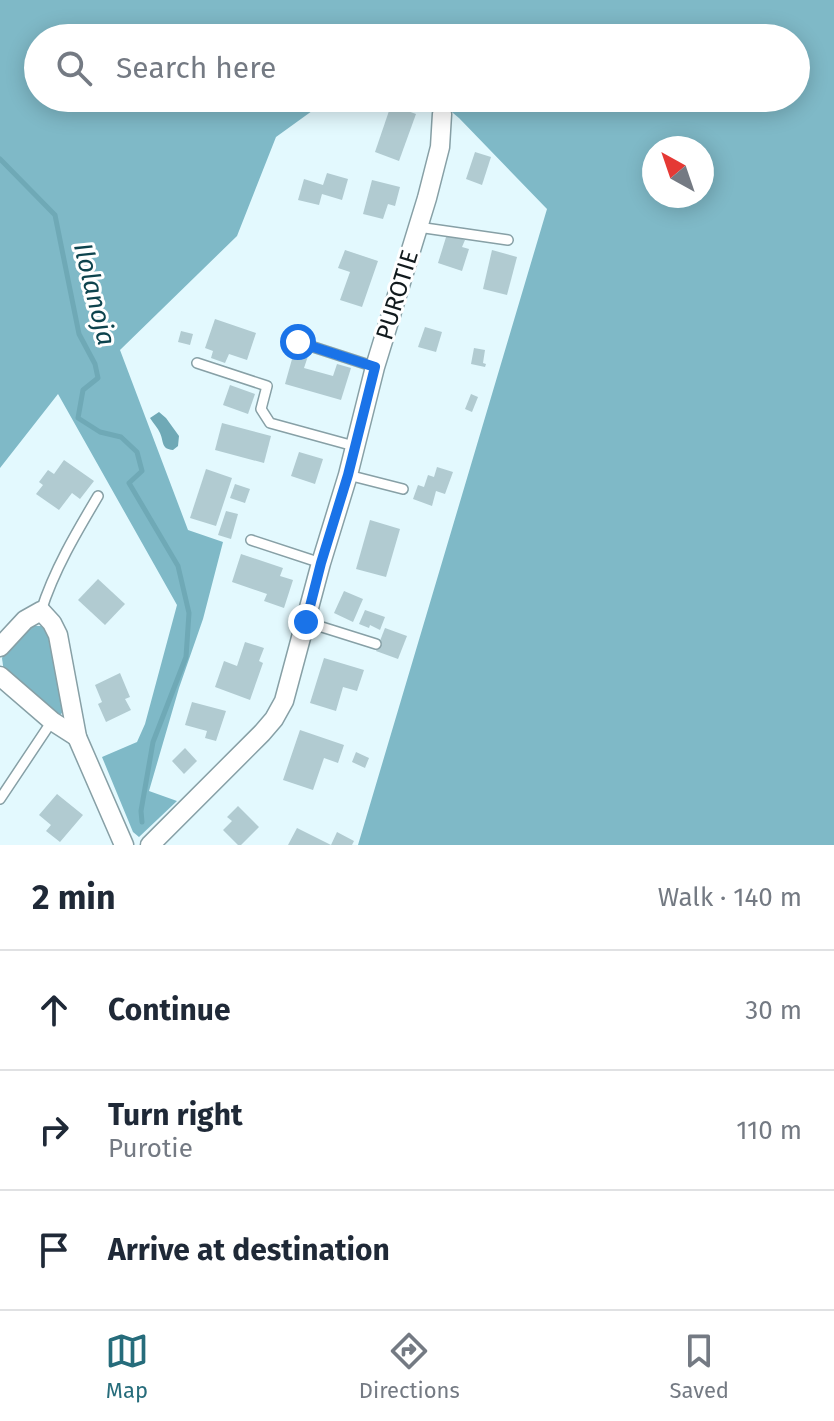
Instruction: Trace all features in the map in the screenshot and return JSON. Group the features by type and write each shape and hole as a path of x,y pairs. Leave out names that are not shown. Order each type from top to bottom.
{"street":[{"name":"PUROTIE","path":"150,845 262,733 284,701 375,367 440,147 442,114"},
{"path":"0,647 25,620 41,611 52,623 58,635 77,737 124,845"},
{"path":"0,676 52,721 77,737"}],"lane":[{"path":"418,227 508,240"},
{"path":"298,342 375,367"},
{"path":"197,363 267,386 261,409 270,423 354,446"},
{"path":"348,475 403,489"},
{"path":"41,611 49,585 67,548 98,496"},
{"path":"251,540 321,563"},
{"path":"306,622 376,644"},
{"path":"0,799 52,721"}],"shaded area":[{"path":"0,0 834,0 834,845 358,845 547,209 452,112 810,112 810,24 24,24 24,112 311,112 276,137 237,236 120,350 188,530 223,542 203,619 149,791 177,801 139,837 133,832 102,757 137,742 145,724 177,605 58,394 0,468"},
{"path":"159,412 179,436 178,446 173,450 165,447 150,418"},
{"path":"29,626 41,626 50,634 65,710 59,716 4,673 2,658 10,644"}],"building":[{"path":"389,112 416,114 399,161 375,152"},
{"path":"475,152 491,157 482,185 466,179"},
{"path":"327,173 348,179 342,200 322,194 319,205 298,200 304,179 323,185"},
{"path":"372,180 400,187 395,206 388,204 383,219 363,214"},
{"path":"447,234 465,240 462,247 469,249 462,271 438,263"},
{"path":"345,250 378,261 362,307 340,300 350,272 338,268"},
{"path":"492,250 517,257 507,295 483,289"},
{"path":"215,319 256,333 247,360 229,354 225,363 211,358 213,351 205,348"},
{"path":"425,327 442,332 436,352 418,347"},
{"path":"181,331 193,334 190,345 178,342"},
{"path":"474,348 485,350 485,367 471,364"},
{"path":"294,352 308,356 304,368 333,376 337,364 351,368 341,400 285,384"},
{"path":"230,385 255,394 248,414 223,405"},
{"path":"471,394 478,397 472,412 465,409"},
{"path":"222,423 271,436 264,463 215,450"},
{"path":"299,452 323,459 315,484 291,476"},
{"path":"64,460 94,481 80,499 72,493 59,510 36,494 43,485 39,482 48,470 54,474"},
{"path":"437,467 453,472 445,494 436,491 432,506 413,499 418,485 424,487 428,475 434,477"},
{"path":"206,469 232,478 216,526 190,518"},
{"path":"235,484 250,489 245,503 230,498"},
{"path":"226,511 238,514 231,539 218,535"},
{"path":"370,520 400,529 386,577 356,569"},
{"path":"241,554 283,568 280,576 293,580 284,608 264,601 267,594 232,582"},
{"path":"98,579 125,604 105,625 78,600"},
{"path":"344,591 363,599 353,622 334,613"},
{"path":"365,610 385,617 380,630 359,624"},
{"path":"385,628 407,636 398,659 376,651"},
{"path":"245,642 264,648 259,661 263,663 250,700 215,687 224,661 237,666"},
{"path":"324,658 364,670 357,691 343,687 336,711 310,703"},
{"path":"120,673 130,697 125,699 131,710 106,722 98,704 102,702 95,685"},
{"path":"192,702 226,711 216,741 205,738 207,731 185,725"},
{"path":"300,730 344,745 338,763 324,758 313,790 283,780"},
{"path":"185,748 197,761 184,774 172,761"},
{"path":"356,752 369,758 365,768 352,762"},
{"path":"57,794 83,815 60,842 46,831 51,825 39,815"},
{"path":"238,806 259,827 241,845 223,830 232,821 227,817"},
{"path":"297,828 331,845 288,845"},
{"path":"337,832 354,841 352,845 331,845"}],"waterway":[{"name":"Ilolanoja","path":"0,159 55,215 79,334 95,364 98,378 83,390 78,418 100,432 121,437 137,452 142,471 129,483 178,566 189,613 186,657 153,742 141,811 142,822"}],"route":[{"path":"298,342 375,367 306,622"}]}
